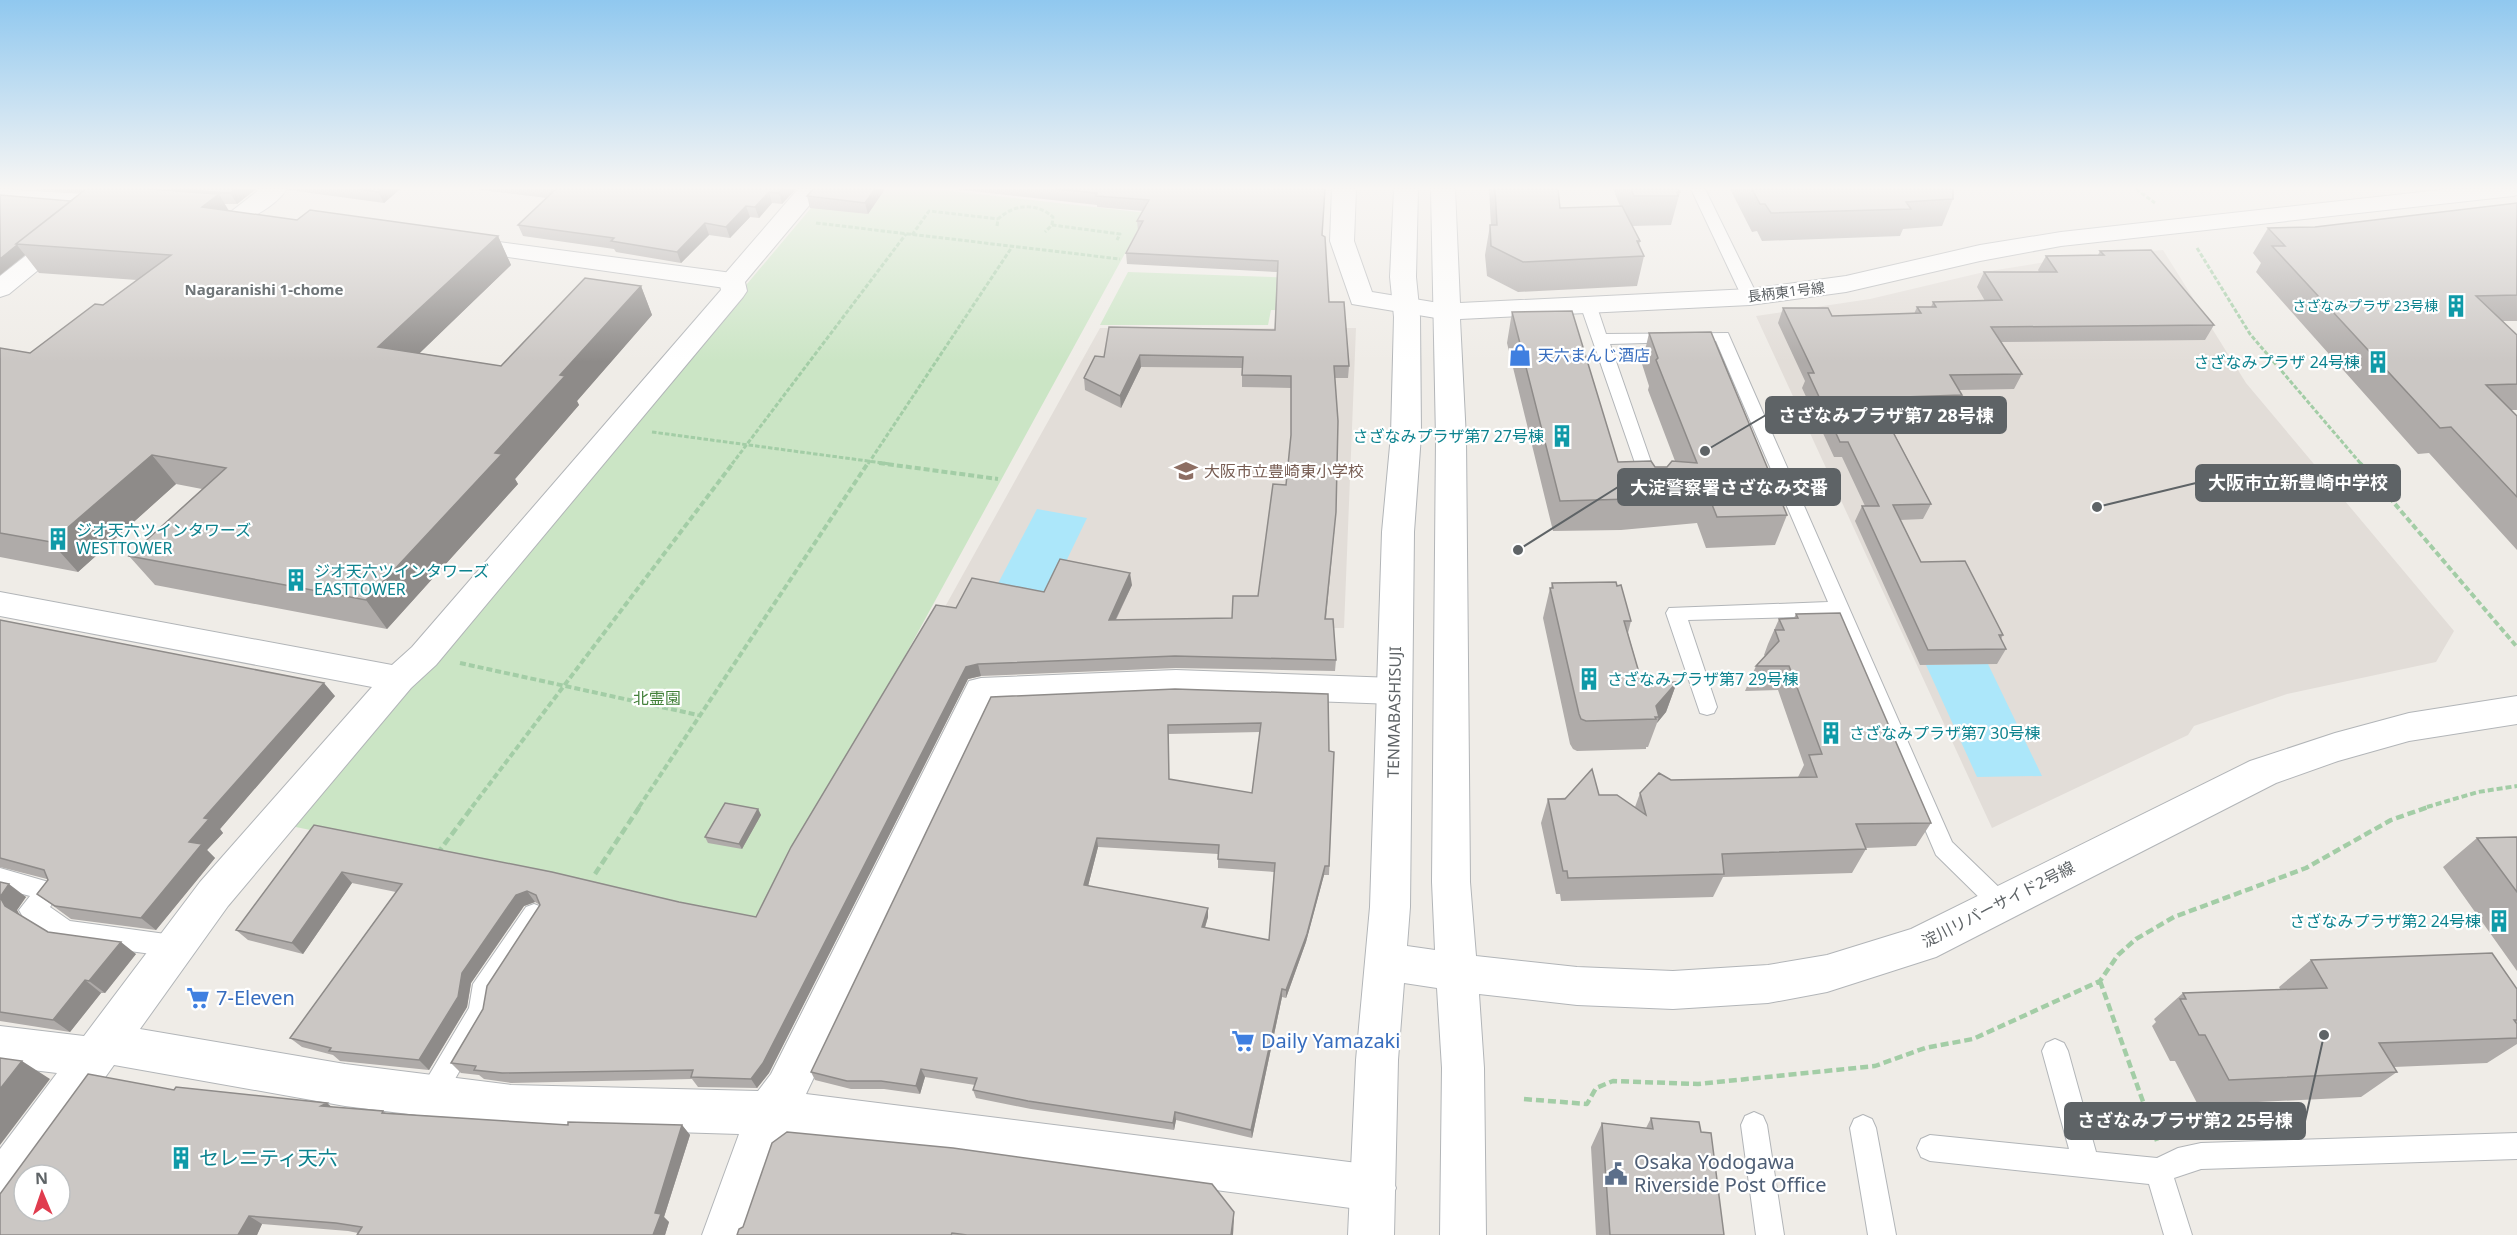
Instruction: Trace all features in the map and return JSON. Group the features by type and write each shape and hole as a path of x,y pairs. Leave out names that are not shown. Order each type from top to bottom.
{"street":[{"path":"0,289 59,247"},
{"path":"480,247 732,281"},
{"path":"732,281 762,247"},
{"name":"長柄東1号線","path":"1344,247 1361,298 1448,312 1589,307 1750,297 1846,284 2017,247"},
{"name":"TENMABASHISUJI","path":"1371,1235 1377,1060 1387,962 1398,532 1406,435 1404,247"},
{"path":"1444,247 1448,312 1451,439 1451,882 1463,1068 1463,1235"},
{"path":"0,1186 173,946 214,894 399,680 424,656 734,291 732,281"},
{"path":"0,604 399,680"},
{"path":"725,1235 768,1113 786,1089 981,691 1176,683 1394,691"},
{"name":"淀川リバーサイド2号線","path":"1387,962 1539,982 1666,992 1769,984 1869,962 1922,944 2263,772 2335,747 2409,727 2517,710"},
{"path":"0,1046 99,1051 511,1106 768,1113 847,1119 1373,1188"}],"lane":[{"path":"1726,247 1750,297"},
{"path":"1589,307 1602,339 1652,490"},
{"path":"1602,339 1722,336 1944,848 2000,903"},
{"path":"1707,707 1676,613 1841,609"},
{"path":"0,878 51,892 31,910 45,916 65,931 173,946"},
{"path":"430,1096 481,1010 482,992 534,914"},
{"path":"2055,1051 2086,1164"},
{"path":"1754,1125 1770,1235"},
{"path":"1863,1128 1882,1235"},
{"path":"1930,1148 2159,1172 2178,1161 2201,1156 2517,1146"},
{"path":"2159,1172 2178,1235"}],"path":[{"path":"435,857 896,247"},
{"path":"1009,247 1120,259"},
{"path":"595,874 699,715 872,461 1012,247"},
{"path":"2196,247 2250,334 2517,647"},
{"path":"619,427 998,479"},
{"path":"424,656 699,715"},
{"path":"1524,1099 1587,1104 1591,1091 1600,1084 1613,1081 1698,1084 1875,1066 1925,1048 1979,1037 2100,981 2118,955 2136,939 2174,917 2306,868 2391,820 2468,794 2517,786"},
{"path":"2100,981 2162,1152 2159,1172"}],"shaded area":[{"path":"2163,250 2246,383 2454,631 2436,662 2287,694 2194,726 2188,735 1992,828 1756,316 1870,299 1984,272 2077,257"},
{"name":"大阪市立豊崎東小学校","path":"1100,328 1356,328 1344,628 1058,629 941,614"}],"green space":[{"name":"北霊園","path":"779,247 1129,247 759,923 291,826"},
{"path":"1128,272 1328,279 1328,311 1271,310 1268,325 1100,325"}],"water":[{"path":"1037,509 1087,518 1046,603 993,593"},
{"path":"1988,664 2042,776 1977,777 1926,665"}],"building":[{"path":"0,247 15,247 0,259"},
{"path":"53,247 487,247 378,347 501,366 585,278 641,286 560,375 565,376 495,453 502,454 366,600 129,556 226,468 152,455 51,542 0,533 0,348 30,353 95,304 103,305 171,255"},
{"path":"645,247 682,247 677,252"},
{"path":"1129,247 1326,247 1329,302 1344,302 1349,366 1334,366 1338,421 1336,512 1325,619 1333,619 1336,660 1175,656 978,664 966,667 763,1063 751,1079 691,1077 693,1070 502,1073 474,1070 476,1066 451,1063 483,1009 487,986 540,905 536,895 527,891 516,895 462,973 458,997 419,1060 329,1051 331,1048 290,1038 402,884 342,872 292,943 236,930 314,825 552,872 679,902 756,917 791,847 936,605 956,608 972,578 1044,592 1060,559 1130,573 1109,620 1232,618 1233,596 1258,596 1273,484 1286,485 1291,435 1291,376 1242,375 1243,357 1140,355 1120,396 1084,378 1095,356 1104,357 1109,327 1275,330 1278,261 1126,253"},
{"path":"1492,247 1640,247 1644,256 1523,262"},
{"path":"2273,247 2517,247 2517,295 2476,296 2517,335 2517,384 2486,385 2517,416 2517,497 2451,427 2440,428"},
{"path":"2151,250 2214,325 1991,327 2022,374 1950,375 1962,395 1875,398 1931,504 1893,505 1921,562 1965,561 2003,635 1999,635 2006,649 1928,650 1862,506 1879,506 1848,442 1840,442 1808,373 1814,373 1783,308 1828,308 1832,316 1921,313 1917,307 1936,307 1933,302 2002,300 1984,272 2057,272 2046,256 2104,255 2100,251"},
{"path":"1572,311 1618,462 1651,461 1655,467 1667,467 1672,461 1697,463 1656,360 1658,358 1649,333 1711,332 1787,515 1717,517 1707,492 1630,499 1560,501 1512,312"},
{"path":"1616,582 1617,586 1621,585 1631,621 1624,621 1640,676 1645,683 1677,682 1656,706 1659,717 1655,717 1656,719 1586,721 1581,719 1579,714 1550,588 1553,588 1552,583"},
{"path":"1840,613 1931,823 1856,824 1866,849 1722,854 1724,874 1568,878 1567,871 1563,871 1548,799 1565,799 1592,769 1599,795 1617,795 1646,815 1640,793 1659,773 1671,780 1817,777 1809,755 1822,754 1789,666 1756,666 1779,641 1775,630 1784,630 1779,619 1798,618 1796,614"},
{"path":"0,620 324,683 204,818 209,819 189,842 202,844 141,918 55,906 37,894 48,880 44,870 0,858"},
{"path":"1175,689 1328,694 1329,751 1334,752 1329,866 1325,866 1307,934 1286,990 1282,989 1251,1130 1175,1112 1173,1123 1028,1101 973,1090 977,1078 921,1069 916,1086 881,1081 847,1081 811,1072 991,697","holes":["1261,723 1252,793 1169,779 1168,725","1097,838 1219,845 1218,859 1275,863 1269,940 1202,927 1208,908 1084,885"]},
{"path":"725,803 758,809 739,844 705,837"},
{"path":"2517,837 2517,892 2477,838"},
{"path":"0,882 9,884 0,897"},
{"path":"0,897 5,906 48,932 121,942 89,981 85,980 53,1020 0,1012"},
{"path":"2492,953 2517,989 2517,1020 2514,1020 2517,1024 2517,1038 2379,1043 2397,1072 2229,1080 2205,1035 2199,1035 2180,999 2186,999 2183,993 2327,988 2311,960"},
{"path":"0,1058 22,1061 0,1089"},
{"path":"88,1074 174,1090 176,1087 327,1103 321,1106 383,1111 382,1113 568,1125 568,1122 682,1125 655,1213 661,1214 653,1235 357,1235 362,1227 249,1216 238,1235 0,1235 0,1194 12,1178 12,1223 72,1223 72,1163 23,1163"},
{"path":"1651,1118 1699,1122 1701,1132 1711,1133 1724,1235 1610,1235 1602,1123 1653,1129"},
{"path":"787,1132 953,1148 1212,1184 1234,1212 1231,1235 967,1235 952,1233 951,1235 737,1235 739,1229 743,1227 772,1143"}],"place":[{"name":"さざなみプラザ 23号棟","path":"2456,306"},
{"name":"天六まんじ酒店","path":"1520,355"},
{"name":"さざなみプラザ 24号棟","path":"2378,362"},
{"name":"さざなみプラザ第7 27号棟","path":"1562,436"},
{"name":"さざなみプラザ第7 28号棟","path":"1705,451"},
{"name":"大阪市立豊崎東小学校","path":"1186,471"},
{"name":"大阪市立新豊崎中学校","path":"2097,507"},
{"name":"ジオ天六ツインタワーズ WESTTOWER","path":"58,539"},
{"name":"大淀警察署さざなみ交番","path":"1518,550"},
{"name":"ジオ天六ツインタワーズ EASTTOWER","path":"296,580"},
{"name":"さざなみプラザ第7 29号棟","path":"1589,679"},
{"name":"さざなみプラザ第7 30号棟","path":"1831,733"},
{"name":"さざなみプラザ第2 24号棟","path":"2499,921"},
{"name":"7-Eleven","path":"198,998"},
{"name":"さざなみプラザ第2 25号棟","path":"2324,1035"},
{"name":"Daily Yamazaki","path":"1243,1041"},
{"name":"セレニティ天六","path":"181,1158"},
{"name":"Osaka Yodogawa Riverside Post Office","path":"1616,1174"}],"district":[{"name":"Nagaranishi 1-chome","path":"264,290"}]}
